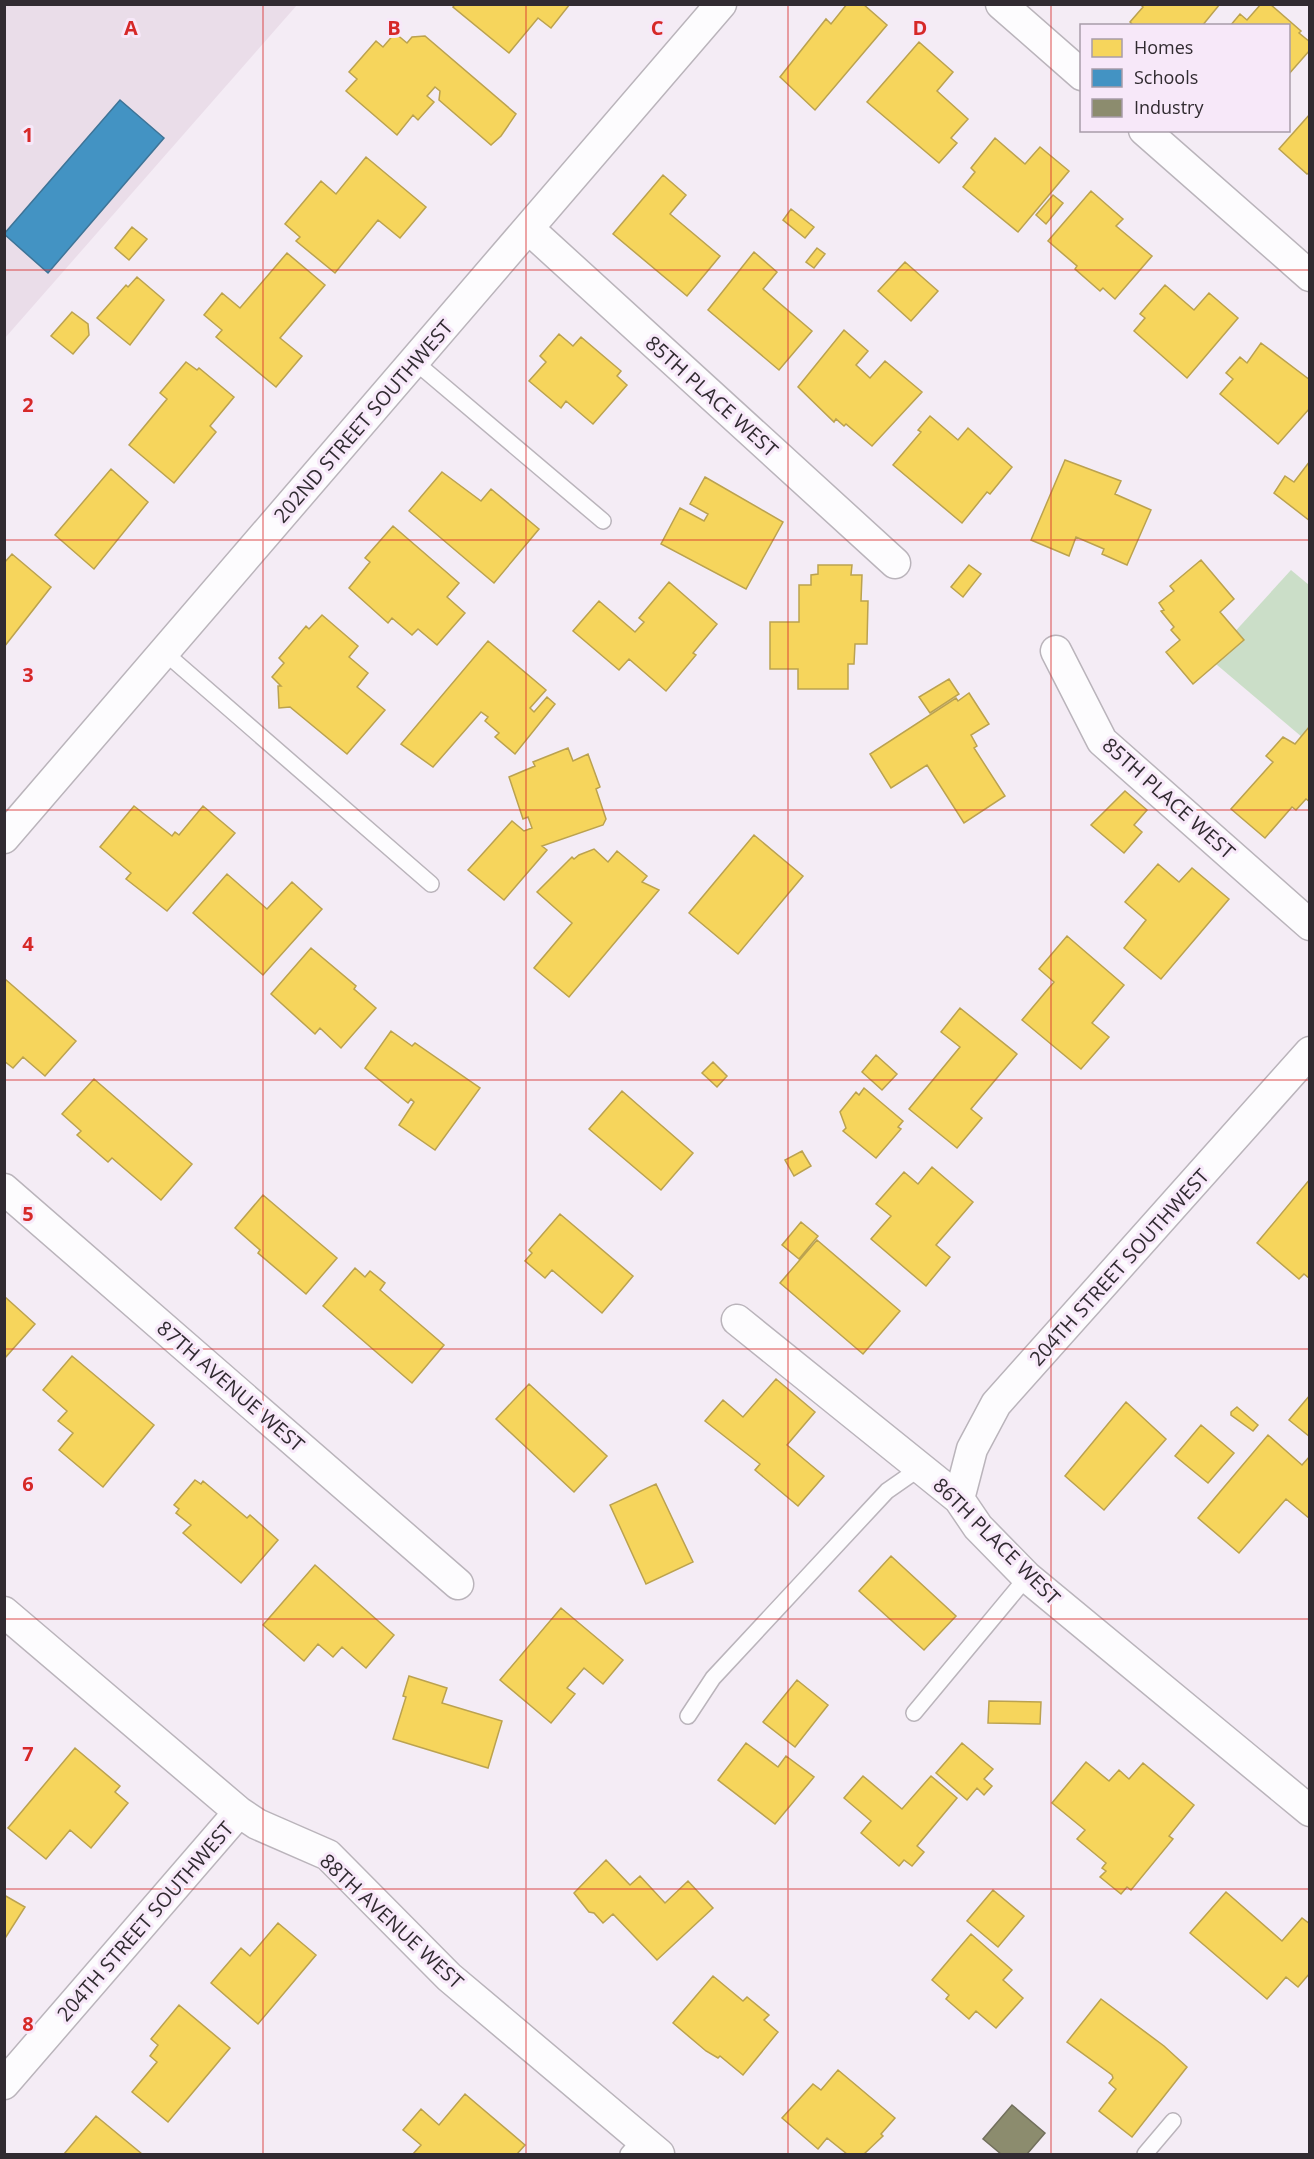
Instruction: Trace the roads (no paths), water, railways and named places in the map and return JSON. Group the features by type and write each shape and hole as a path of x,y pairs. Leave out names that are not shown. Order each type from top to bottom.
{"street":[{"name":"202ND STREET SOUTHWEST","path":"4,838 721,4"},
{"path":"1001,4 1080,73"},
{"path":"1146,132 1310,276"},
{"name":"85TH PLACE WEST","path":"529,229 895,563"},
{"name":"85TH PLACE WEST","path":"1056,651 1102,741 1310,925"},
{"name":"204TH STREET SOUTHWEST","path":"959,1499 972,1449 996,1404 1310,1052"},
{"name":"87TH AVENUE WEST","path":"4,1189 458,1584"},
{"name":"86TH PLACE WEST","path":"737,1320 959,1499 978,1527 1027,1577 1310,1811"},
{"name":"88TH AVENUE WEST","path":"4,1612 239,1812 257,1824 328,1855 449,1977 643,2149"},
{"name":"204TH STREET SOUTHWEST","path":"4,2084 239,1812"}],"lane":[{"path":"414,361 603,520"},
{"path":"164,652 431,885"},
{"path":"688,1716 713,1678 887,1491 920,1468"},
{"path":"914,1713 1027,1577"},
{"path":"1145,2154 1173,2121"}]}
